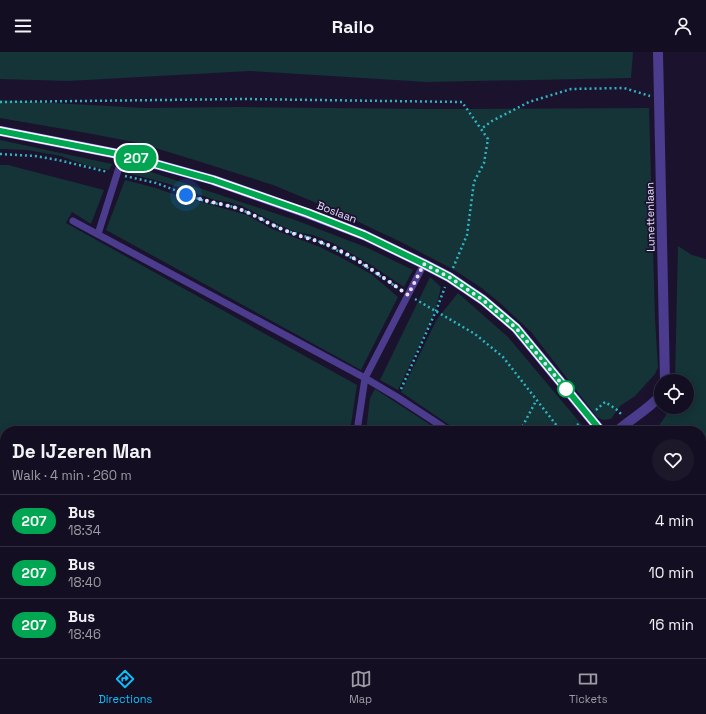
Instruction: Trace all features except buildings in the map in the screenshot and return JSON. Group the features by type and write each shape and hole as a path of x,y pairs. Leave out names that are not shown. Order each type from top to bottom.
{"main road":[{"name":"Boslaan","path":"0,131 123,155 213,180 308,213 364,235 424,264 449,277 483,300 516,328 597,426"}],"street":[{"name":"Lunettenlaan","path":"658,52 665,374"},
{"path":"623,426 654,403"}],"lane":[{"path":"98,234 123,155"},
{"path":"72,221 365,378 441,426"},
{"path":"358,426 365,378 424,264"}],"path":[{"path":"480,129 492,121 529,102 572,89 624,88 660,99"},
{"path":"0,102 243,99 462,102 480,129 488,138 484,163 474,182 467,235 436,311 397,397"},
{"path":"0,154 50,158 156,183 207,202 234,207 284,230 314,239 356,260 408,295 475,334 503,357 557,426"},
{"path":"523,426 536,401"}],"green space":[{"path":"0,52 633,52 631,78 427,82 250,71 68,81 0,79"},
{"path":"0,100 144,108 649,108 655,319 658,367 655,374 635,396 620,406 611,419 603,420 597,417 531,332 500,303 483,289 456,271 403,243 331,209 273,185 201,162 139,143 0,118"},
{"path":"0,140 112,164 109,170 85,165 61,156 27,150 0,149"},
{"path":"127,164 298,221 368,248 413,270 404,287 371,265 333,243 313,235 286,228 242,206 215,200 166,183 127,173"},
{"path":"0,165 8,165 104,190 91,224 72,212 66,223 357,385 351,426 0,426"},
{"path":"125,180 247,215 272,229 320,247 371,274 398,297 361,370 106,230"},
{"path":"678,246 692,255 706,259 706,426 659,426 666,414 694,414 694,374 675,374"},
{"path":"430,277 441,287 435,312 398,390 380,380"},
{"path":"458,293 508,337 583,426 451,426 401,392 437,319"},
{"path":"375,389 432,426 367,426 370,398"}],"bus line":[{"name":"207","path":"0,131 123,155 213,180 308,213 364,235 424,264 449,277 483,300 516,328 597,426"}],"route":[{"path":"186,195 207,202 234,207 284,230 314,239 356,260 408,295 424,264 449,277 483,300 516,328 570,394 566,389"}]}
